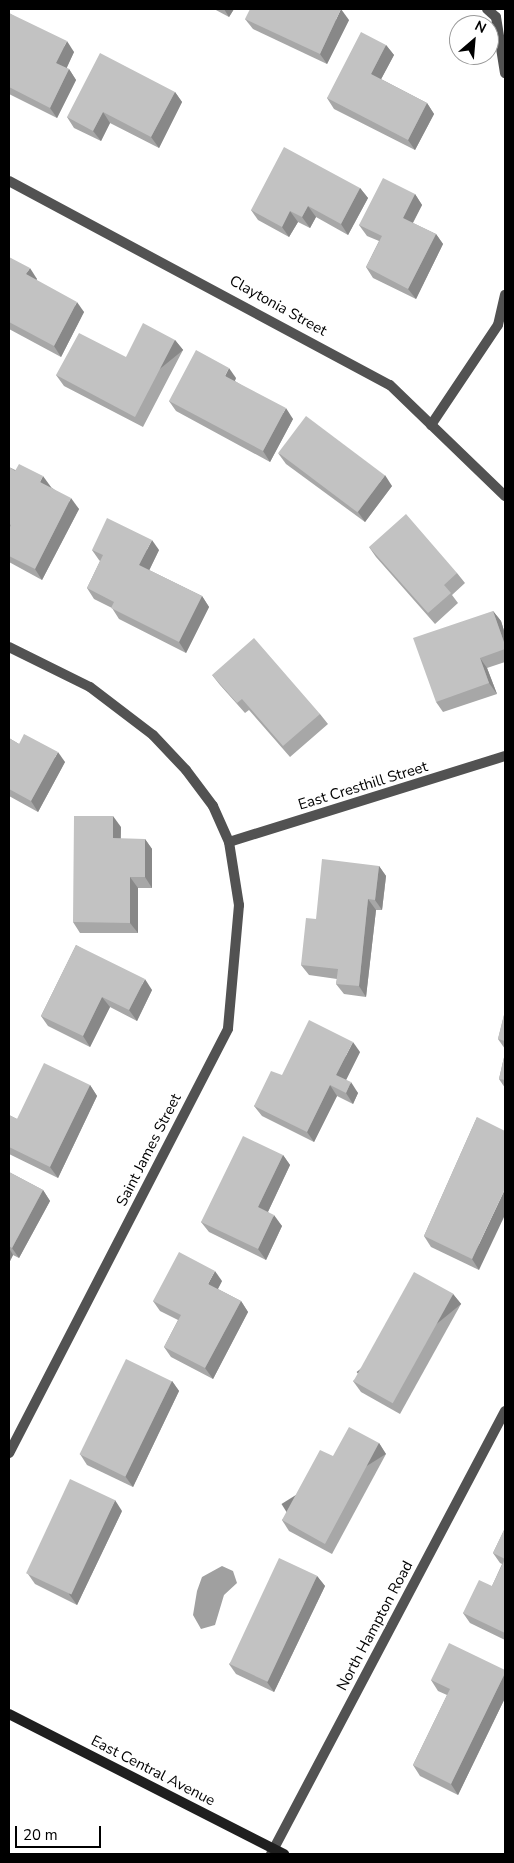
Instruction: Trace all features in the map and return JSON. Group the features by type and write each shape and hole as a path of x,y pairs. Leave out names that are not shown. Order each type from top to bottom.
{"main road":[{"name":"East Central Avenue","path":"9,1714 272,1852 284,1854"}],"street":[{"path":"487,9 496,17 505,73"},
{"name":"Claytonia Street","path":"9,181 390,385 505,496"},
{"path":"432,425 498,325 505,295"},
{"name":"Saint James Street","path":"9,647 90,687 153,735 213,806 229,842 239,905 228,1029 9,1453"},
{"name":"East Cresthill Street","path":"229,842 505,756"},
{"name":"North Hampton Road","path":"272,1852 505,1410"}],"shaded area":[{"path":"222,1566 233,1571 237,1583 224,1595 215,1625 201,1629 193,1615 197,1591 202,1577"}],"building":[{"path":"250,9 341,9 320,54 245,19"},
{"path":"9,13 67,41 56,63 69,69 50,108 9,87"},
{"path":"361,32 386,45 371,74 427,103 408,140 327,98"},
{"path":"100,53 175,92 151,137 103,112 93,131 67,117"},
{"path":"284,147 360,188 341,224 308,206 302,217 290,211 282,227 251,210"},
{"path":"383,178 415,194 403,218 436,234 408,289 366,267 382,236 359,225"},
{"path":"9,257 30,268 26,274 77,302 54,346 9,322"},
{"path":"143,323 175,340 135,417 56,375 79,333 126,357"},
{"path":"196,350 229,368 225,376 286,408 263,451 169,401"},
{"path":"306,416 385,476 357,512 278,453"},
{"path":"19,464 43,476 40,482 71,498 35,569 9,556 9,529 11,525 9,524 9,467 15,471"},
{"path":"406,514 457,573 444,585 451,593 428,613 369,547"},
{"path":"107,518 152,540 139,565 202,596 179,642 111,608 114,602 87,588 103,555 92,550"},
{"path":"493,611 505,649 480,658 489,683 436,702 413,638"},
{"path":"254,638 320,714 283,746 242,699 237,703 212,675"},
{"path":"24,734 58,752 31,801 9,789 9,738 19,744"},
{"path":"74,816 113,816 113,838 145,839 145,877 130,877 130,923 73,922"},
{"path":"322,859 379,866 375,900 368,899 359,986 336,984 338,969 301,965 306,918 316,919"},
{"path":"76,945 145,979 129,1010 102,997 83,1036 41,1016"},
{"path":"505,1011 505,1041 498,1039"},
{"path":"309,1020 353,1042 336,1075 351,1082 346,1093 330,1085 307,1132 254,1106 271,1071 282,1075"},
{"path":"505,1053 505,1080 499,1079"},
{"path":"44,1063 90,1085 50,1167 9,1147 9,1115 17,1119"},
{"path":"477,1117 505,1131 505,1189 472,1259 424,1236"},
{"path":"243,1136 283,1155 258,1207 274,1215 258,1249 201,1222"},
{"path":"9,1172 43,1190 12,1248 9,1246"},
{"path":"179,1252 215,1271 208,1284 241,1301 205,1368 164,1347 181,1315 153,1301"},
{"path":"414,1272 453,1294 393,1403 353,1381"},
{"path":"126,1359 172,1381 125,1477 80,1454"},
{"path":"349,1427 379,1443 325,1544 282,1520 320,1450 333,1456"},
{"path":"70,1479 115,1500 71,1594 26,1573"},
{"path":"505,1528 505,1559 493,1553"},
{"path":"279,1558 317,1576 268,1682 230,1664"},
{"path":"505,1559 505,1633 463,1613 479,1580 492,1586"},
{"path":"449,1643 505,1670 451,1784 413,1765 450,1689 431,1680"}]}
